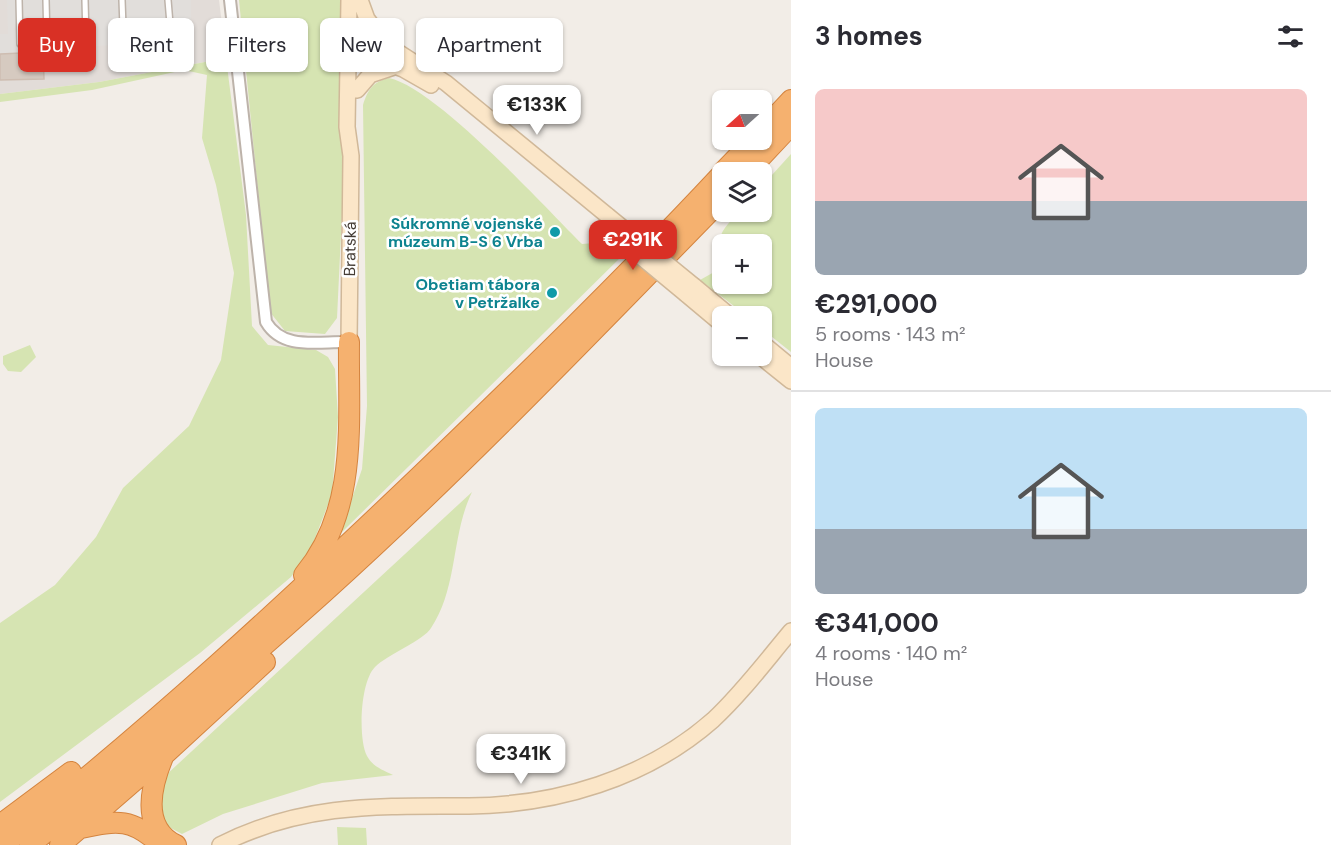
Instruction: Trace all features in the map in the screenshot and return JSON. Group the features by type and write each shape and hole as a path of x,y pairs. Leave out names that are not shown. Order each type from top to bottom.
{"highway":[{"path":"772,120 791,100"},
{"path":"757,162 791,126"},
{"path":"733,162 745,150"},
{"path":"3,845 95,770 313,578 533,368 712,184"},
{"path":"30,845 153,742 324,592 543,381 712,209"},
{"path":"0,825 58,782 211,657 300,579 314,563 330,533 344,492 348,454 349,342"},
{"path":"60,845 164,755 295,633 324,592"},
{"path":"164,755 151,793 151,808 154,824 176,845"},
{"path":"58,782 95,770"},
{"path":"81,828 124,822 145,831 161,845"}],"main road":[{"name":"Bratská","path":"349,0 349,18"},
{"name":"Bratská","path":"357,18 358,0"},
{"path":"358,0 367,18"},
{"path":"404,56 452,88 604,220"},
{"name":"Bratská","path":"347,72 347,127 351,156 349,342"},
{"name":"Bratská","path":"351,156 356,128 357,72"},
{"path":"357,90 370,75 379,72"},
{"path":"404,72 434,87 690,290 715,306"},
{"path":"690,290 712,313"},
{"path":"772,351 791,367"},
{"path":"772,366 791,381"},
{"path":"220,845 264,825 329,809 390,805 507,804 566,795 608,782 653,759 711,721 750,681 791,631"}],"street":[{"path":"230,0 267,322 277,335 290,342 349,342"}],"lane":[{"path":"19,0 19,18"},
{"path":"46,0 46,18"},
{"path":"85,0 85,18"},
{"path":"122,0 123,27 170,24 168,0"}],"shaded area":[{"path":"0,0 219,0 221,18 206,18 206,62 194,64 194,18 108,18 108,72 152,72 99,82 0,94"},
{"path":"7,0 191,0 191,18 108,18 108,45 96,46 96,18 18,18 18,53 0,55 0,34 8,34"}],"green space":[{"path":"239,0 342,0 342,18 320,18 320,72 342,72 343,192 337,318 325,334 285,331 270,312 246,72 308,72 308,18 241,18"},
{"path":"206,62 206,72 228,72 246,215 252,326 268,345 316,350 328,357 335,369 338,417 332,494 312,546 291,577 200,653 0,802 0,623 55,585 96,537 123,488 189,426 221,360 234,273 216,185 202,138 207,75 193,72 194,64"},
{"path":"152,72 175,72 92,90 0,102 0,94 99,82"},
{"path":"389,78 409,86 461,125 517,177 582,244 607,242 622,256 340,534 362,469 367,406 363,105 372,87"},
{"path":"791,154 791,352 772,337 772,306 734,306 718,294 772,294 772,234 722,234 730,222 772,222 772,175"},
{"path":"712,273 712,289 700,280"},
{"path":"30,345 36,357 21,372 8,371 3,364 3,356"},
{"path":"472,492 465,509 446,596 440,612 427,633 375,667 366,685 362,711 364,748 372,763 393,775 322,783 223,814 182,834 165,825 159,805 165,776"},
{"path":"337,827 366,828 367,845 338,845"}],"building":[{"path":"18,53 18,72 44,72 44,79 0,80 0,54"}],"place":[{"name":"Súkromné vojenské múzeum B-S 6 Vrba","path":"555,232"},
{"name":"Obetiam tábora v Petržalke","path":"552,293"}]}
